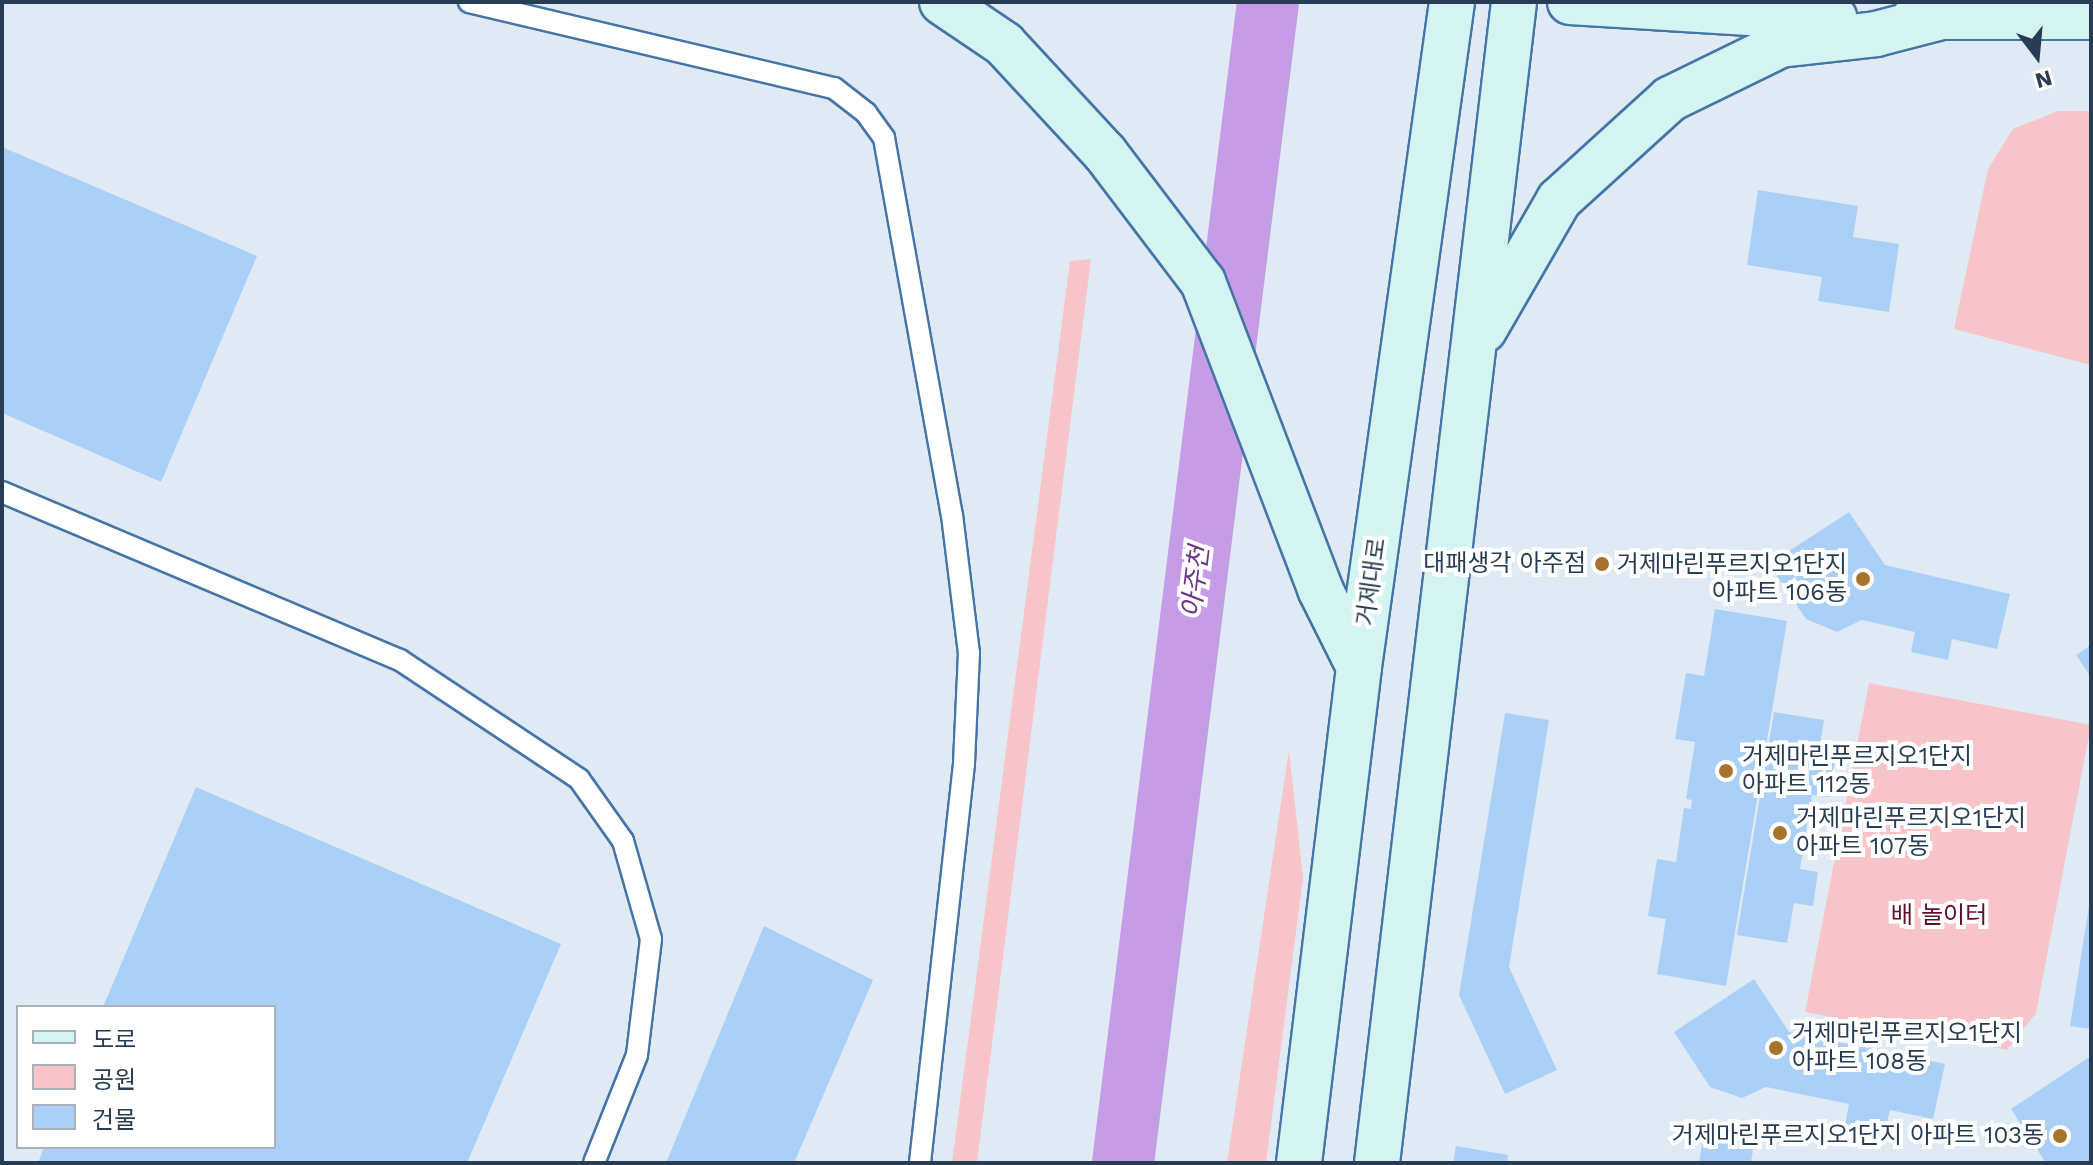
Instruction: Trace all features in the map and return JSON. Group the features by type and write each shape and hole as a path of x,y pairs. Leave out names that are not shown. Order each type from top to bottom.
{"street":[{"path":"942,2 1004,44 1105,153 1203,282 1320,589 1359,667"},
{"name":"거제대로","path":"1299,1163 1359,667 1452,2"},
{"path":"1377,1163 1514,2"},
{"path":"1570,2 1818,18 2091,17"},
{"path":"1472,354 1559,200 1670,99 1780,45 1876,34 1945,16"}],"lane":[{"path":"469,2 834,88 866,113 884,138 952,515 969,653 961,794 920,1163"},
{"path":"2,492 400,660 579,779 623,841 651,939 637,1055 594,1163"}],"green space":[{"path":"2058,111 2091,111 2091,365 1954,329 1988,169 2013,129"},
{"path":"1091,259 977,1163 952,1163 1070,261"},
{"name":"배 놀이터","path":"1869,683 2091,725 2036,1013 2007,1050 1805,1012"},
{"path":"1289,750 1303,878 1266,1163 1227,1163"}],"building":[{"path":"2,147 257,256 161,482 2,413"},
{"path":"1758,190 1858,206 1853,237 1899,244 1889,312 1818,301 1822,277 1747,265"},
{"name":"거제마린푸르지오1단지 아파트 106동","path":"1849,512 1885,565 2010,594 1997,649 1952,639 1948,660 1911,652 1915,632 1862,620 1837,632 1806,619 1769,564"},
{"name":"거제마린푸르지오1단지 아파트 112동","path":"1715,609 1787,621 1726,986 1657,974 1666,919 1648,916 1657,859 1676,862 1684,808 1691,809 1692,800 1686,799 1695,742 1675,739 1686,673 1704,676"},
{"path":"2091,645 2091,677 2076,655"},
{"name":"거제마린푸르지오1단지 아파트 107동","path":"1774,712 1824,720 1818,758 1835,760 1829,797 1812,795 1800,869 1818,872 1813,906 1794,903 1787,943 1737,935"},
{"path":"1505,713 1549,720 1509,967 1557,1070 1505,1094 1459,995"},
{"path":"196,787 561,944 467,1163 38,1163 43,1149 276,1149 276,1005 104,1005"},
{"path":"2091,906 2091,1029 2070,1026"},
{"path":"764,926 873,980 794,1163 666,1163"},
{"name":"거제마린푸르지오1단지 아파트 108동","path":"1754,979 1789,1032 1945,1064 1933,1119 1890,1110 1885,1132 1845,1124 1849,1104 1766,1087 1742,1098 1710,1087 1674,1032"},
{"name":"거제마린푸르지오1단지 아파트 103동","path":"2091,1056 2091,1163 2046,1163 2011,1109"},
{"path":"1705,1126 1755,1135 1751,1163 1699,1163"},
{"path":"1456,1146 1508,1155 1507,1163 1453,1163"}],"waterway":[{"name":"아주천","path":"1123,1163 1268,2"}],"place":[{"name":"대패생각 아주점","path":"1602,564"},
{"name":"거제마린푸르지오1단지 아파트 106동","path":"1863,579"},
{"name":"거제마린푸르지오1단지 아파트 112동","path":"1726,771"},
{"name":"거제마린푸르지오1단지 아파트 107동","path":"1780,833"},
{"name":"거제마린푸르지오1단지 아파트 108동","path":"1776,1048"},
{"name":"거제마린푸르지오1단지 아파트 103동","path":"2060,1136"}]}
